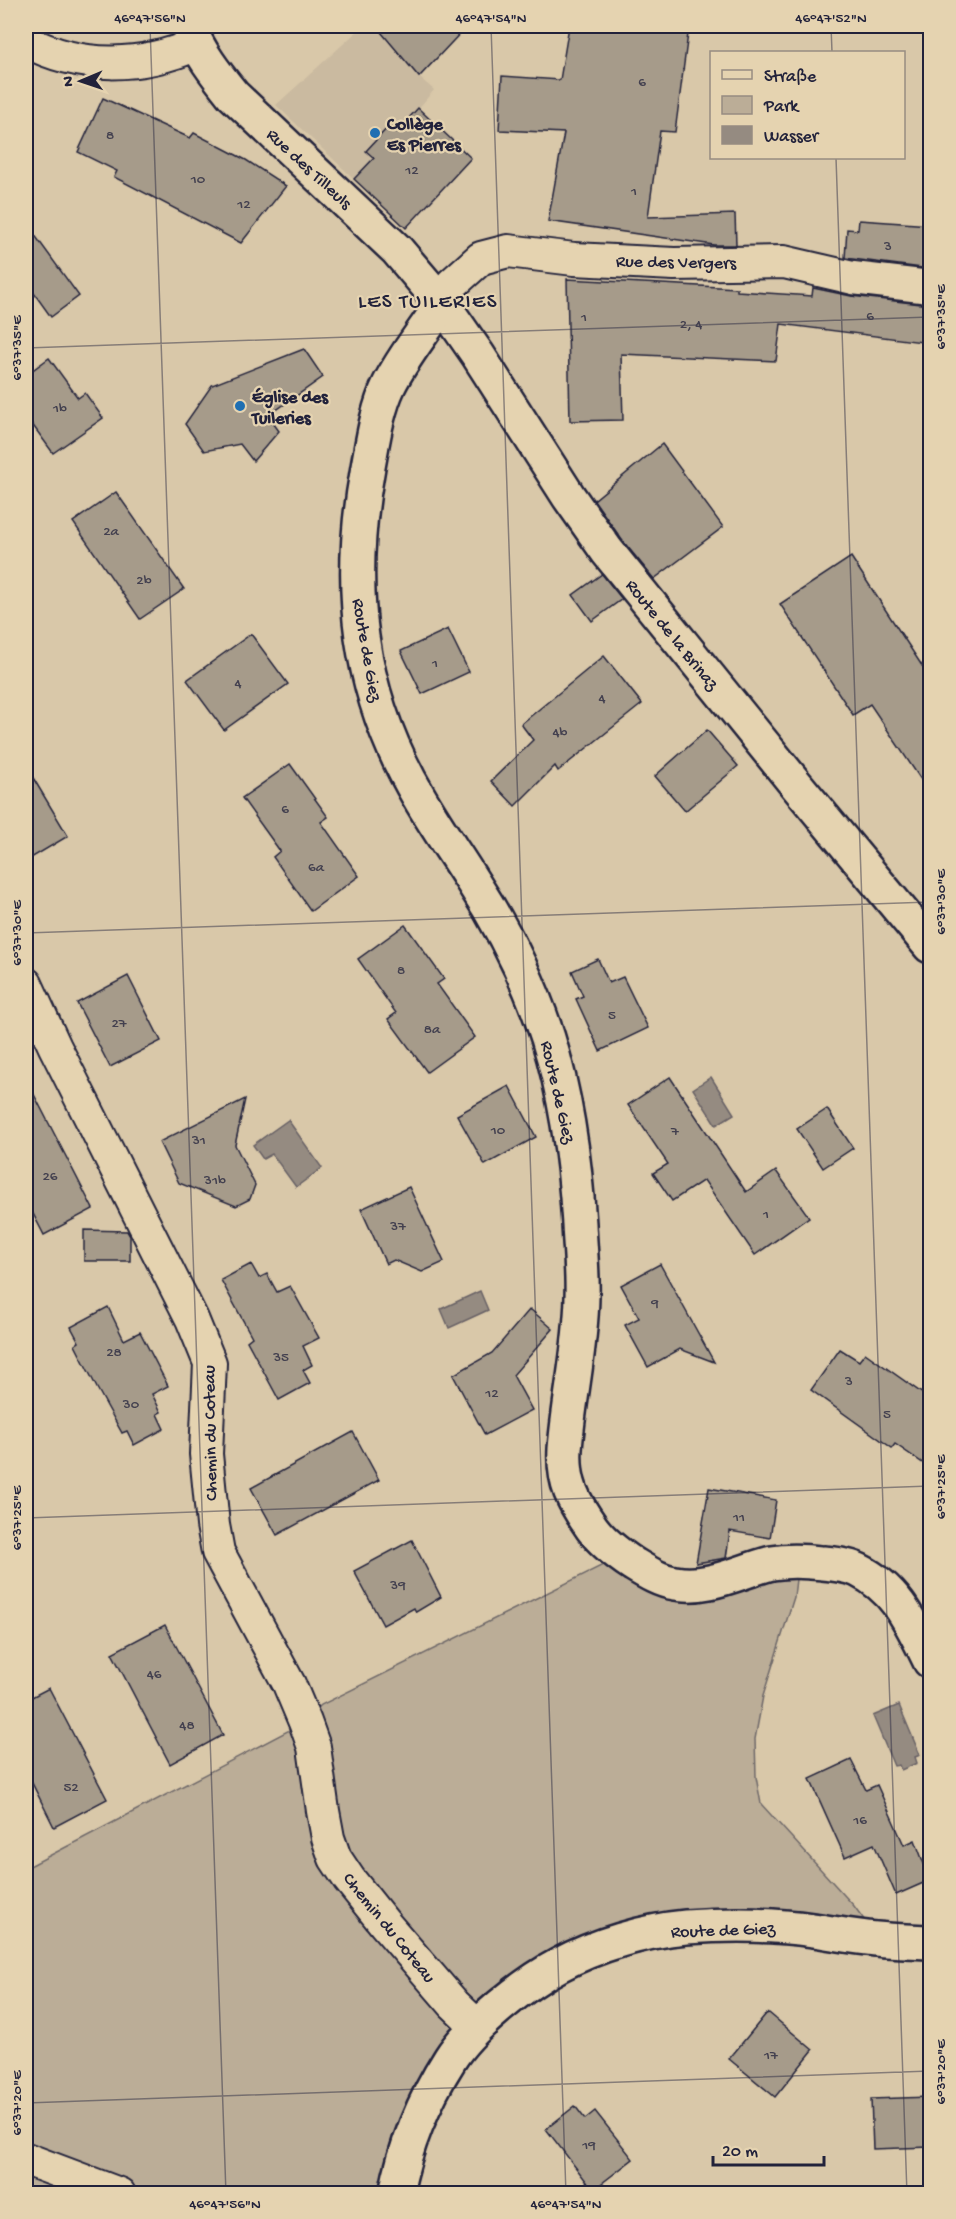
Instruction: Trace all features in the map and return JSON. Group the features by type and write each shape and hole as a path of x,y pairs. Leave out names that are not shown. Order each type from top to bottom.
{"street":[{"path":"26,41 46,51 76,60 106,63 138,62 160,58 193,35"},
{"name":"Rue des Tilleuls","path":"193,35 217,76 233,95 398,250 442,303"},
{"name":"Rue des Vergers","path":"442,303 452,285 481,258 508,251 574,259 674,264 784,262 853,278 930,287"},
{"name":"Route de la Brinaz","path":"442,303 607,551 930,946"},
{"name":"Route de Giez","path":"442,303 408,351 381,406 371,450 359,529 358,615 373,696 400,762 417,794 503,933 526,980 548,1037 570,1124 576,1180 582,1298 565,1449 564,1470 569,1489 581,1513 599,1538 642,1569 658,1578 675,1583 706,1584 773,1563 798,1561 842,1565 856,1569 888,1589 905,1612 930,1661"},
{"name":"Chemin du Coteau","path":"26,984 55,1047 192,1319 210,1363 206,1454 218,1552 289,1684 305,1722 314,1747 328,1838 335,1858 385,1924 454,2004 477,2026"},
{"name":"Route de Giez","path":"396,2193 413,2132 429,2095 451,2057 477,2026 559,1965 597,1948 653,1933 684,1928 767,1926 879,1940 930,1942"},
{"path":"26,2159 119,2193"}],"shaded area":[{"name":"Collège Es Pierres","path":"363,26 378,26 382,30 391,26 405,38 395,48 419,77 434,90 418,109 471,158 406,228 276,105"}],"green space":[{"path":"621,1556 658,1578 798,1561 794,1597 763,1696 755,1739 756,1777 761,1804 854,1906 879,1940 644,1934 477,2026 396,2193 26,2194 26,1868 305,1722 321,1705"}],"water":[{"path":"711,1077 734,1114 716,1125 693,1089"},
{"path":"288,1120 322,1168 296,1187 272,1154 263,1159 253,1145"},
{"path":"480,1291 488,1310 449,1328 441,1309"},
{"path":"899,1705 920,1755 915,1757 917,1763 901,1770 899,1765 894,1766 873,1716"}],"building":[{"path":"376,26 467,26 419,77"},
{"path":"569,26 689,26 675,132 660,131 648,217 735,214 736,245 714,245 548,221 564,133 499,130 502,76 560,80"},
{"path":"103,98 190,138 194,133 246,160 286,186 241,243 114,177 117,171 78,152"},
{"path":"418,108 471,158 406,228 354,179 374,158 366,151 389,126 396,132"},
{"path":"859,220 930,225 930,269 845,258 847,229 858,230"},
{"path":"26,223 79,296 51,317 26,282"},
{"path":"567,279 737,288 737,291 812,296 813,288 851,296 930,305 930,343 781,324 776,361 621,354 623,420 570,421"},
{"name":"Église des Tuileries","path":"304,349 323,377 268,416 279,431 253,461 240,444 204,451 185,424 212,385"},
{"path":"49,358 78,398 85,393 103,418 53,453 26,416 26,375"},
{"path":"662,444 723,527 654,579 622,540 594,500"},
{"path":"116,492 184,589 140,619 73,522"},
{"path":"851,557 930,678 930,793 870,704 853,715 780,604"},
{"path":"602,574 622,599 592,621 573,595"},
{"path":"448,629 469,672 422,694 401,651"},
{"path":"251,634 288,684 224,730 187,680"},
{"path":"604,656 642,704 558,771 555,766 515,806 491,781 533,740 521,724"},
{"path":"707,730 738,766 685,811 655,776"},
{"path":"290,764 328,817 321,822 359,876 311,911 273,857 280,851 242,798"},
{"path":"26,766 68,836 26,861"},
{"path":"405,925 444,979 437,984 475,1037 427,1072 388,1019 396,1013 358,959"},
{"path":"598,959 609,983 623,977 648,1028 600,1051 576,999 583,996 572,971"},
{"path":"128,976 161,1041 110,1067 77,1003"},
{"path":"670,1077 746,1192 776,1171 809,1217 755,1255 704,1180 672,1201 653,1173 668,1164 628,1105"},
{"path":"26,1079 93,1209 44,1235 26,1200"},
{"path":"509,1086 536,1137 485,1165 457,1115"},
{"path":"245,1099 235,1145 255,1185 250,1199 236,1206 179,1183 159,1142"},
{"path":"827,1109 853,1148 823,1168 797,1129"},
{"path":"409,1187 444,1262 422,1272 394,1260 386,1264 361,1209"},
{"path":"84,1230 127,1231 130,1236 130,1261 84,1261"},
{"path":"251,1264 259,1278 267,1274 277,1292 290,1286 319,1338 303,1346 312,1365 303,1370 310,1383 279,1400 247,1341 252,1337 221,1280"},
{"path":"660,1264 714,1362 680,1349 648,1367 625,1325 639,1318 621,1285"},
{"path":"108,1307 124,1340 140,1332 168,1386 152,1394 161,1412 157,1414 164,1429 134,1445 127,1431 122,1433 97,1388 75,1345 79,1342 71,1327"},
{"path":"530,1309 553,1329 513,1375 532,1410 485,1435 453,1375 492,1353"},
{"path":"840,1349 859,1361 865,1353 930,1399 930,1468 895,1444 892,1448 811,1390"},
{"path":"353,1432 379,1480 277,1535 251,1488"},
{"path":"709,1488 776,1500 770,1538 730,1531 726,1558 696,1563"},
{"path":"412,1540 441,1597 416,1612 414,1608 383,1625 354,1571"},
{"path":"165,1625 223,1735 170,1764 112,1653"},
{"path":"49,1688 107,1799 54,1827 26,1771 26,1700"},
{"path":"851,1760 866,1790 877,1785 904,1845 915,1840 930,1880 896,1895 874,1844 845,1857 810,1779"},
{"path":"769,2013 813,2050 775,2097 729,2059"},
{"path":"930,2097 930,2147 873,2149 871,2099"},
{"path":"575,2106 585,2119 595,2111 633,2159 593,2190 546,2129"}],"place":[{"name":"Collège Es Pierres","path":"375,133"},
{"name":"Église des Tuileries","path":"240,406"}],"district":[{"name":"LES TUILERIES","path":"428,300"}]}
